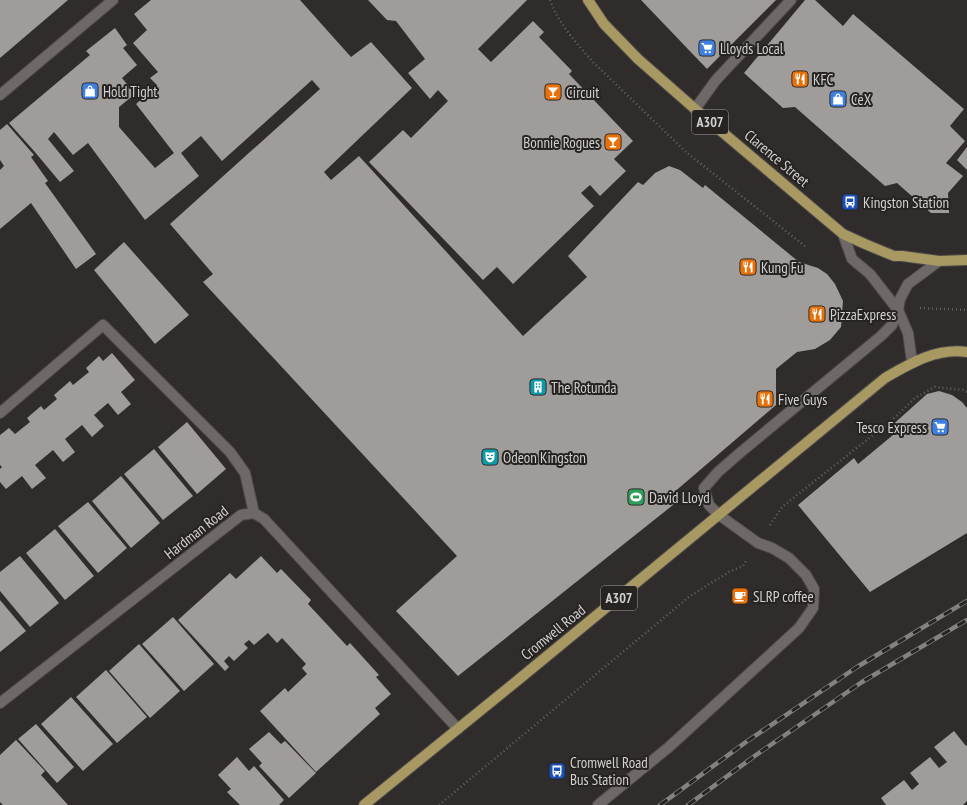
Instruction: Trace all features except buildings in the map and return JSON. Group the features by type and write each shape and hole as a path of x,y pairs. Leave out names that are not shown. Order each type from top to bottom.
{"main road":[{"name":"Clarence Street","path":"588,0 604,24 638,59 843,234 894,256 939,261"},
{"name":"A307","path":"939,261 967,260"},
{"name":"A307","path":"912,362 953,350 967,352"},
{"name":"Cromwell Road","path":"364,805 458,730 885,378 912,362"}],"street":[{"path":"0,95 113,0"},
{"path":"695,109 716,80 791,0"},
{"path":"843,234 852,259 870,274 898,310 908,333 912,362"},
{"path":"598,805 669,747 800,628 813,608 814,589 806,575 789,558 772,548 758,543 719,515 709,505 704,488 718,472 741,452 881,336 892,325 898,310 900,299 908,284 939,261"},
{"path":"0,413 103,325 230,452 245,473 254,513 264,519 458,730"},
{"name":"Hardman Road","path":"0,703 242,515 254,513"}],"path":[{"path":"550,0 565,27 582,50 686,152 806,247"},
{"path":"925,307 967,310"},
{"path":"770,526 782,507 892,420 915,398 935,387 963,390 967,392"},
{"path":"439,805 690,596 729,572 743,566 747,560"}],"railway":[{"path":"660,805 746,742 857,667 967,601"},
{"path":"688,805 756,755 862,682 967,620"}],"place":[{"name":"Lloyds Local","path":"707,48"},
{"name":"KFC","path":"800,79"},
{"name":"Hold Tight","path":"90,91"},
{"name":"Circuit","path":"553,92"},
{"name":"CeX","path":"838,99"},
{"name":"Bonnie Rogues","path":"613,142"},
{"name":"Kingston Station","path":"850,202"},
{"name":"Kung Fu","path":"748,267"},
{"name":"PizzaExpress","path":"817,314"},
{"name":"The Rotunda","path":"538,387"},
{"name":"Five Guys","path":"765,399"},
{"name":"Tesco Express","path":"940,427"},
{"name":"Odeon Kingston","path":"490,457"},
{"name":"David Lloyd","path":"636,497"},
{"name":"SLRP coffee","path":"740,596"},
{"name":"Cromwell Road Bus Station","path":"557,771"}]}
